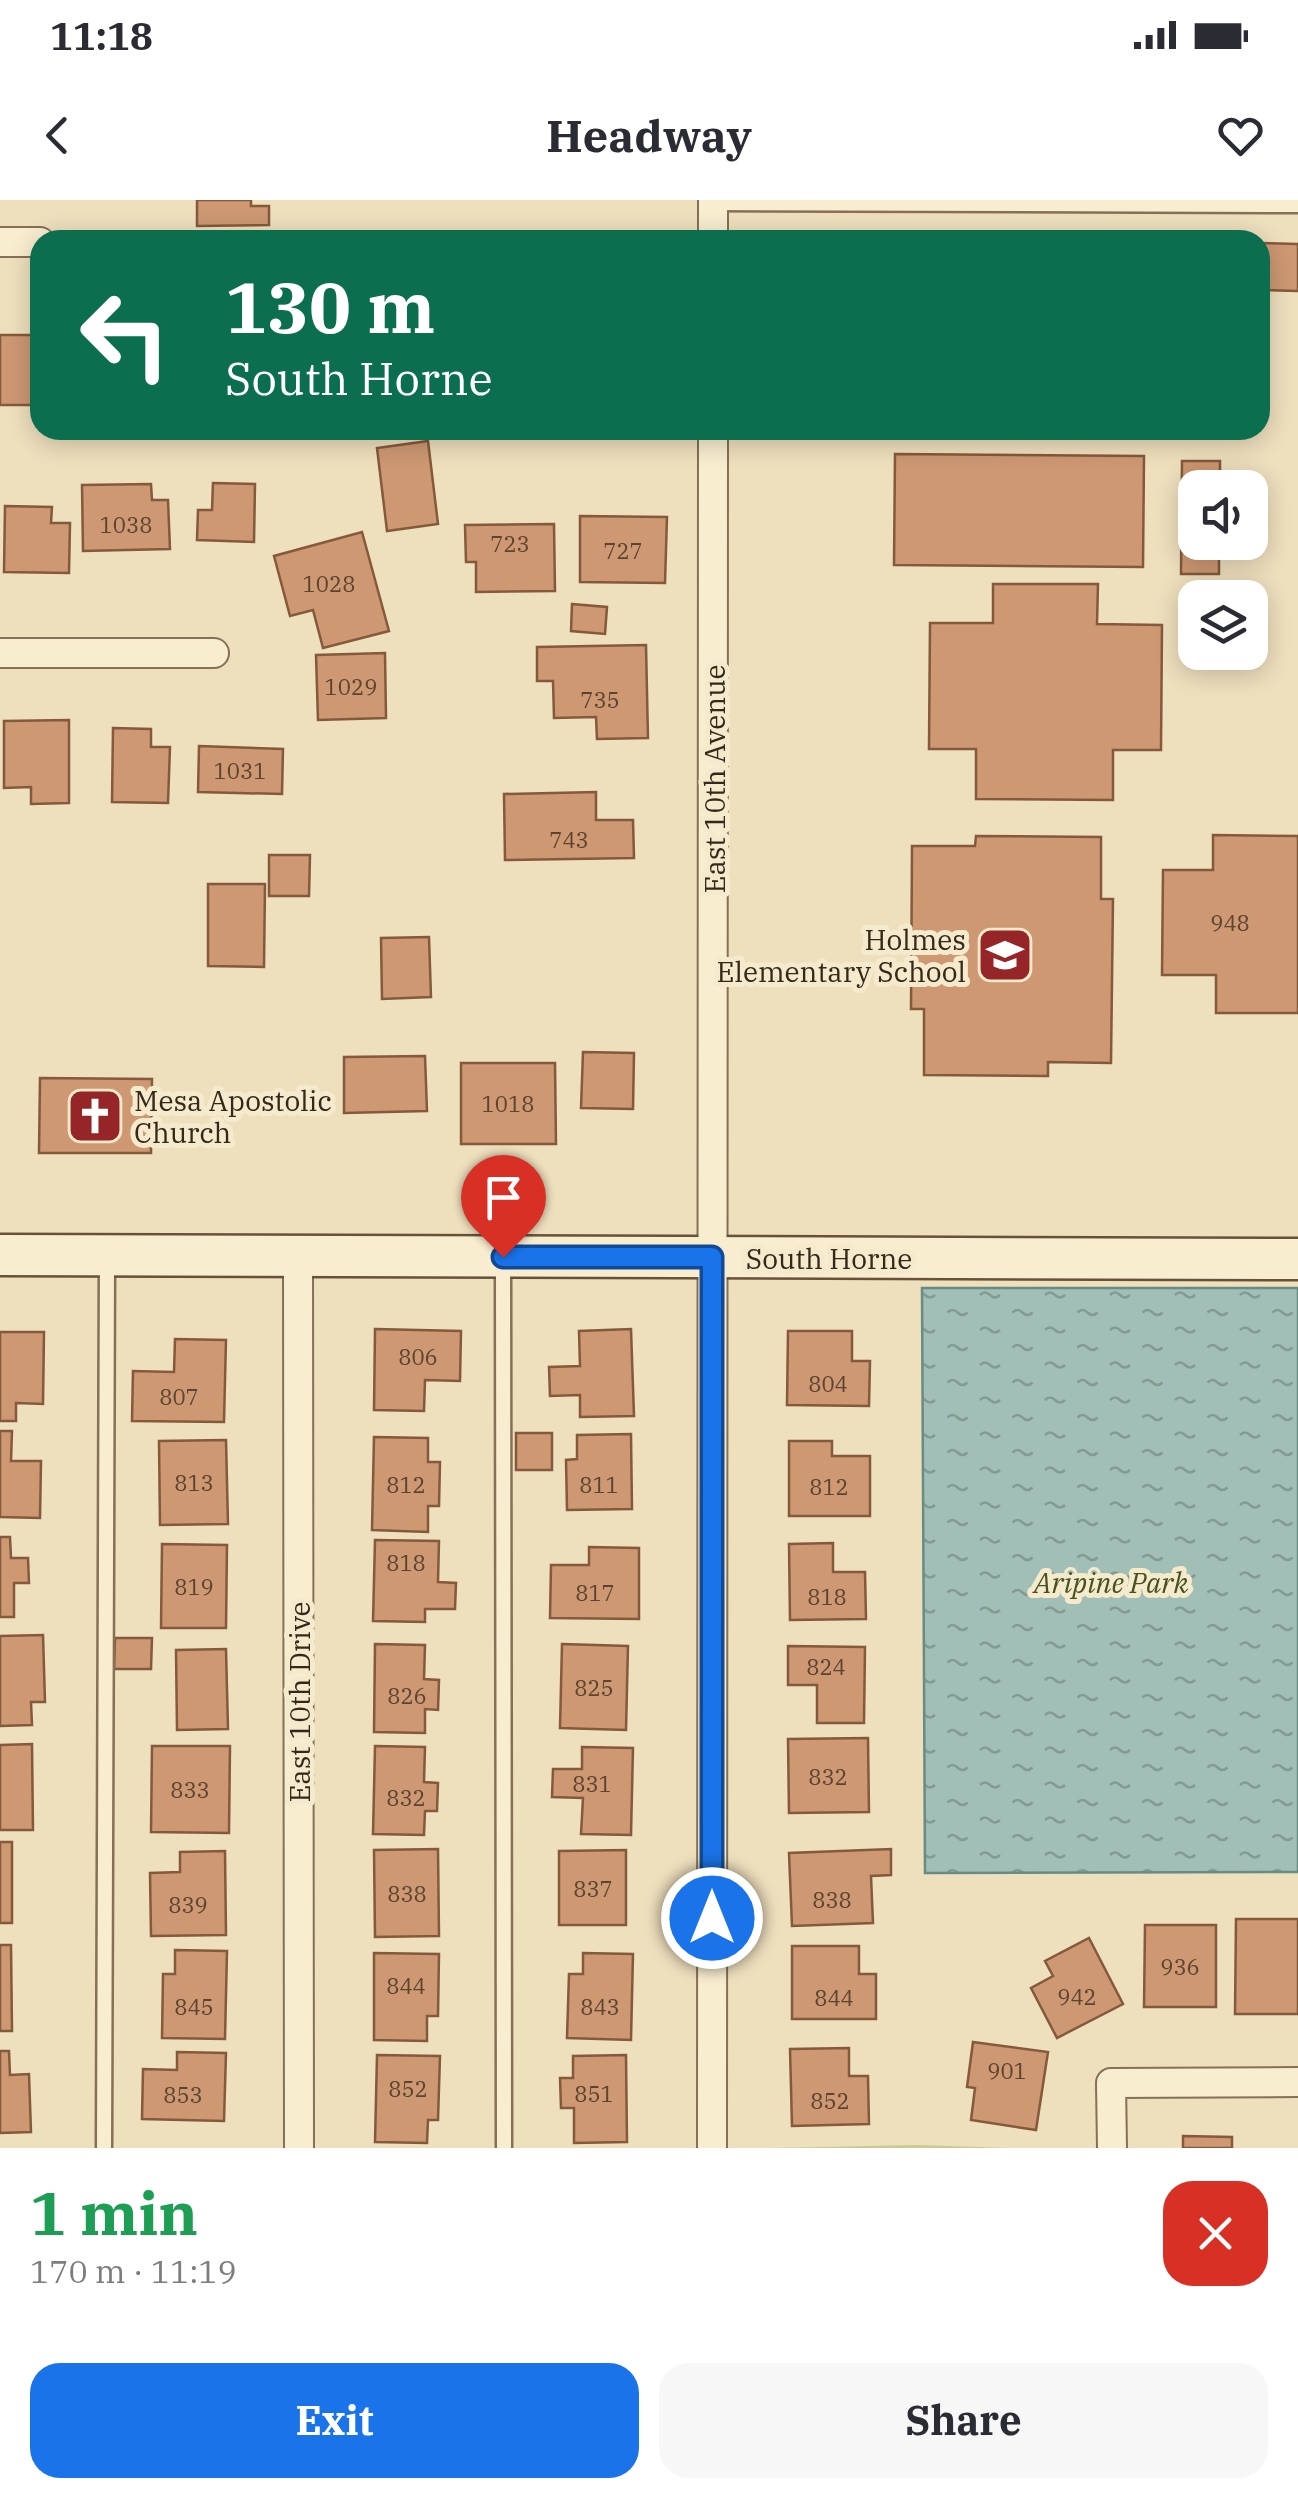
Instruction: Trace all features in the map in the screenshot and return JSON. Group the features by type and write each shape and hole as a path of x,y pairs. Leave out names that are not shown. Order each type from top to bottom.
{"street":[{"path":"712,201 712,230"},
{"path":"0,242 30,242"},
{"name":"East 10th Avenue","path":"712,440 712,2148"},
{"path":"0,653 214,653"},
{"name":"South Horne","path":"0,1256 1298,1259"},
{"name":"East 10th Drive","path":"298,1257 299,2148"},
{"path":"1112,2148 1111,2083 1298,2082"}],"lane":[{"path":"712,201 1298,205"},
{"path":"104,2148 106,1256"},
{"path":"503,1257 504,2148"}],"green space":[{"path":"918,2145 1008,2148 771,2148"}],"water":[{"name":"Aripine Park","path":"922,1288 1298,1288 1298,1872 925,1873"}],"building":[{"path":"197,200 251,200 251,206 269,206 269,225 197,226"},
{"path":"1270,243 1298,244 1298,291 1270,290"},
{"path":"0,335 30,335 30,405 0,405"},
{"path":"428,441 438,524 387,531 377,448"},
{"path":"895,454 1144,456 1143,567 894,565"},
{"path":"1182,461 1220,461 1220,470 1182,470"},
{"path":"213,483 255,484 254,542 197,540 198,510 212,510"},
{"path":"151,484 152,500 168,500 170,549 83,551 82,485"},
{"path":"5,506 52,507 51,523 70,523 69,573 4,572"},
{"path":"580,516 667,517 665,583 580,582"},
{"path":"554,524 555,591 476,592 476,562 466,562 465,525"},
{"path":"362,532 389,631 323,648 313,610 290,616 274,556"},
{"path":"1181,560 1219,560 1219,574 1181,574"},
{"path":"993,584 1098,584 1097,624 1162,625 1161,750 1113,750 1113,800 976,799 976,749 929,749 930,623 993,623"},
{"path":"572,604 607,607 605,634 571,631"},
{"path":"646,645 648,738 597,739 596,717 554,718 553,681 537,681 537,647"},
{"path":"385,653 386,718 318,720 316,655"},
{"path":"69,720 69,803 31,804 31,787 4,788 4,721"},
{"path":"113,728 151,729 151,747 170,747 168,803 112,802"},
{"path":"199,746 283,749 282,794 198,792"},
{"path":"596,792 596,820 633,820 634,858 505,860 504,794"},
{"path":"1213,835 1298,836 1298,1013 1216,1013 1216,975 1162,975 1163,870 1213,870"},
{"path":"976,836 1101,837 1101,899 1113,899 1111,1063 1048,1062 1048,1076 924,1075 924,1009 911,1009 912,846 975,846"},
{"path":"269,855 310,855 309,896 269,896"},
{"path":"208,884 265,884 264,967 208,966"},
{"path":"429,937 431,997 382,999 381,938"},
{"path":"583,1052 634,1053 633,1109 581,1108"},
{"path":"425,1056 427,1111 344,1113 344,1057"},
{"path":"461,1063 555,1063 556,1144 461,1144"},
{"name":"Mesa Apostolic Church","path":"40,1078 152,1079 151,1153 39,1153"},
{"path":"375,1329 461,1331 460,1381 425,1380 424,1411 374,1410"},
{"path":"631,1329 634,1416 580,1417 580,1395 550,1396 549,1367 580,1366 579,1331"},
{"path":"788,1331 852,1331 852,1361 870,1361 869,1406 787,1405"},
{"path":"0,1332 44,1332 43,1404 16,1403 16,1421 0,1421"},
{"path":"175,1339 226,1340 224,1422 132,1421 133,1371 174,1372"},
{"path":"0,1431 12,1431 11,1461 41,1461 40,1518 0,1517"},
{"path":"516,1433 552,1433 552,1470 516,1470"},
{"path":"631,1434 632,1509 567,1510 566,1460 577,1459 577,1435"},
{"path":"374,1437 428,1438 428,1462 440,1462 439,1506 428,1506 428,1532 372,1530"},
{"path":"226,1440 228,1524 160,1525 159,1441"},
{"path":"789,1441 832,1441 832,1456 870,1456 870,1516 789,1516"},
{"path":"0,1537 10,1537 11,1558 28,1558 29,1583 14,1583 14,1617 0,1617"},
{"path":"375,1540 439,1541 438,1582 456,1583 455,1609 425,1609 425,1622 373,1621"},
{"path":"833,1543 833,1572 865,1572 866,1619 790,1620 789,1544"},
{"path":"162,1544 227,1545 226,1628 161,1628"},
{"path":"589,1547 639,1548 639,1619 550,1618 551,1565 589,1565"},
{"path":"43,1635 45,1702 31,1702 32,1725 0,1726 0,1636"},
{"path":"115,1638 152,1638 151,1669 114,1669"},
{"path":"375,1644 425,1645 424,1679 439,1680 438,1710 425,1709 425,1733 374,1732"},
{"path":"562,1644 628,1646 626,1730 560,1728"},
{"path":"788,1646 865,1647 864,1723 817,1723 817,1685 788,1685"},
{"path":"226,1649 228,1729 177,1730 176,1650"},
{"path":"868,1738 869,1812 789,1813 788,1739"},
{"path":"32,1744 33,1830 0,1830 0,1745"},
{"path":"152,1746 230,1746 229,1833 151,1832"},
{"path":"375,1746 425,1747 424,1782 438,1783 437,1811 425,1811 424,1835 373,1834"},
{"path":"582,1747 633,1748 631,1835 581,1834 583,1798 552,1797 553,1769 582,1769"},
{"path":"0,1842 12,1842 12,1923 0,1923"},
{"path":"438,1849 439,1936 375,1937 374,1850"},
{"path":"891,1849 891,1875 871,1876 873,1923 792,1926 789,1853"},
{"path":"626,1850 626,1925 559,1925 559,1851"},
{"path":"225,1851 226,1935 151,1936 150,1873 180,1872 180,1852"},
{"path":"1236,1919 1298,1919 1298,2014 1235,2014"},
{"path":"1145,1925 1216,1925 1216,2007 1144,2007"},
{"path":"1089,1938 1123,2004 1057,2038 1031,1988 1053,1976 1045,1961"},
{"path":"0,1945 11,1945 12,2031 0,2031"},
{"path":"792,1946 859,1946 859,1974 876,1974 876,2019 792,2019"},
{"path":"175,1950 227,1951 225,2039 162,2038 163,1974 175,1974"},
{"path":"374,1953 439,1954 438,2016 427,2016 427,2041 374,2040"},
{"path":"583,1953 633,1954 631,2040 567,2038 569,1974 583,1974"},
{"path":"973,2042 1048,2052 1036,2130 971,2120 975,2088 967,2087"},
{"path":"849,2048 849,2076 868,2076 869,2124 792,2126 790,2049"},
{"path":"0,2051 9,2051 10,2075 29,2074 31,2132 0,2133"},
{"path":"177,2052 226,2053 224,2121 142,2119 143,2069 177,2070"},
{"path":"377,2055 440,2056 438,2120 428,2120 427,2143 375,2142"},
{"path":"626,2055 627,2142 574,2143 574,2108 561,2108 560,2078 573,2078 573,2056"},
{"path":"1183,2136 1232,2137 1232,2148 1183,2148"}],"place":[{"name":"Holmes Elementary School","path":"1005,955"},
{"name":"Mesa Apostolic Church","path":"95,1116"}],"route":[{"path":"503,1257 712,1257 712,1918"}]}
